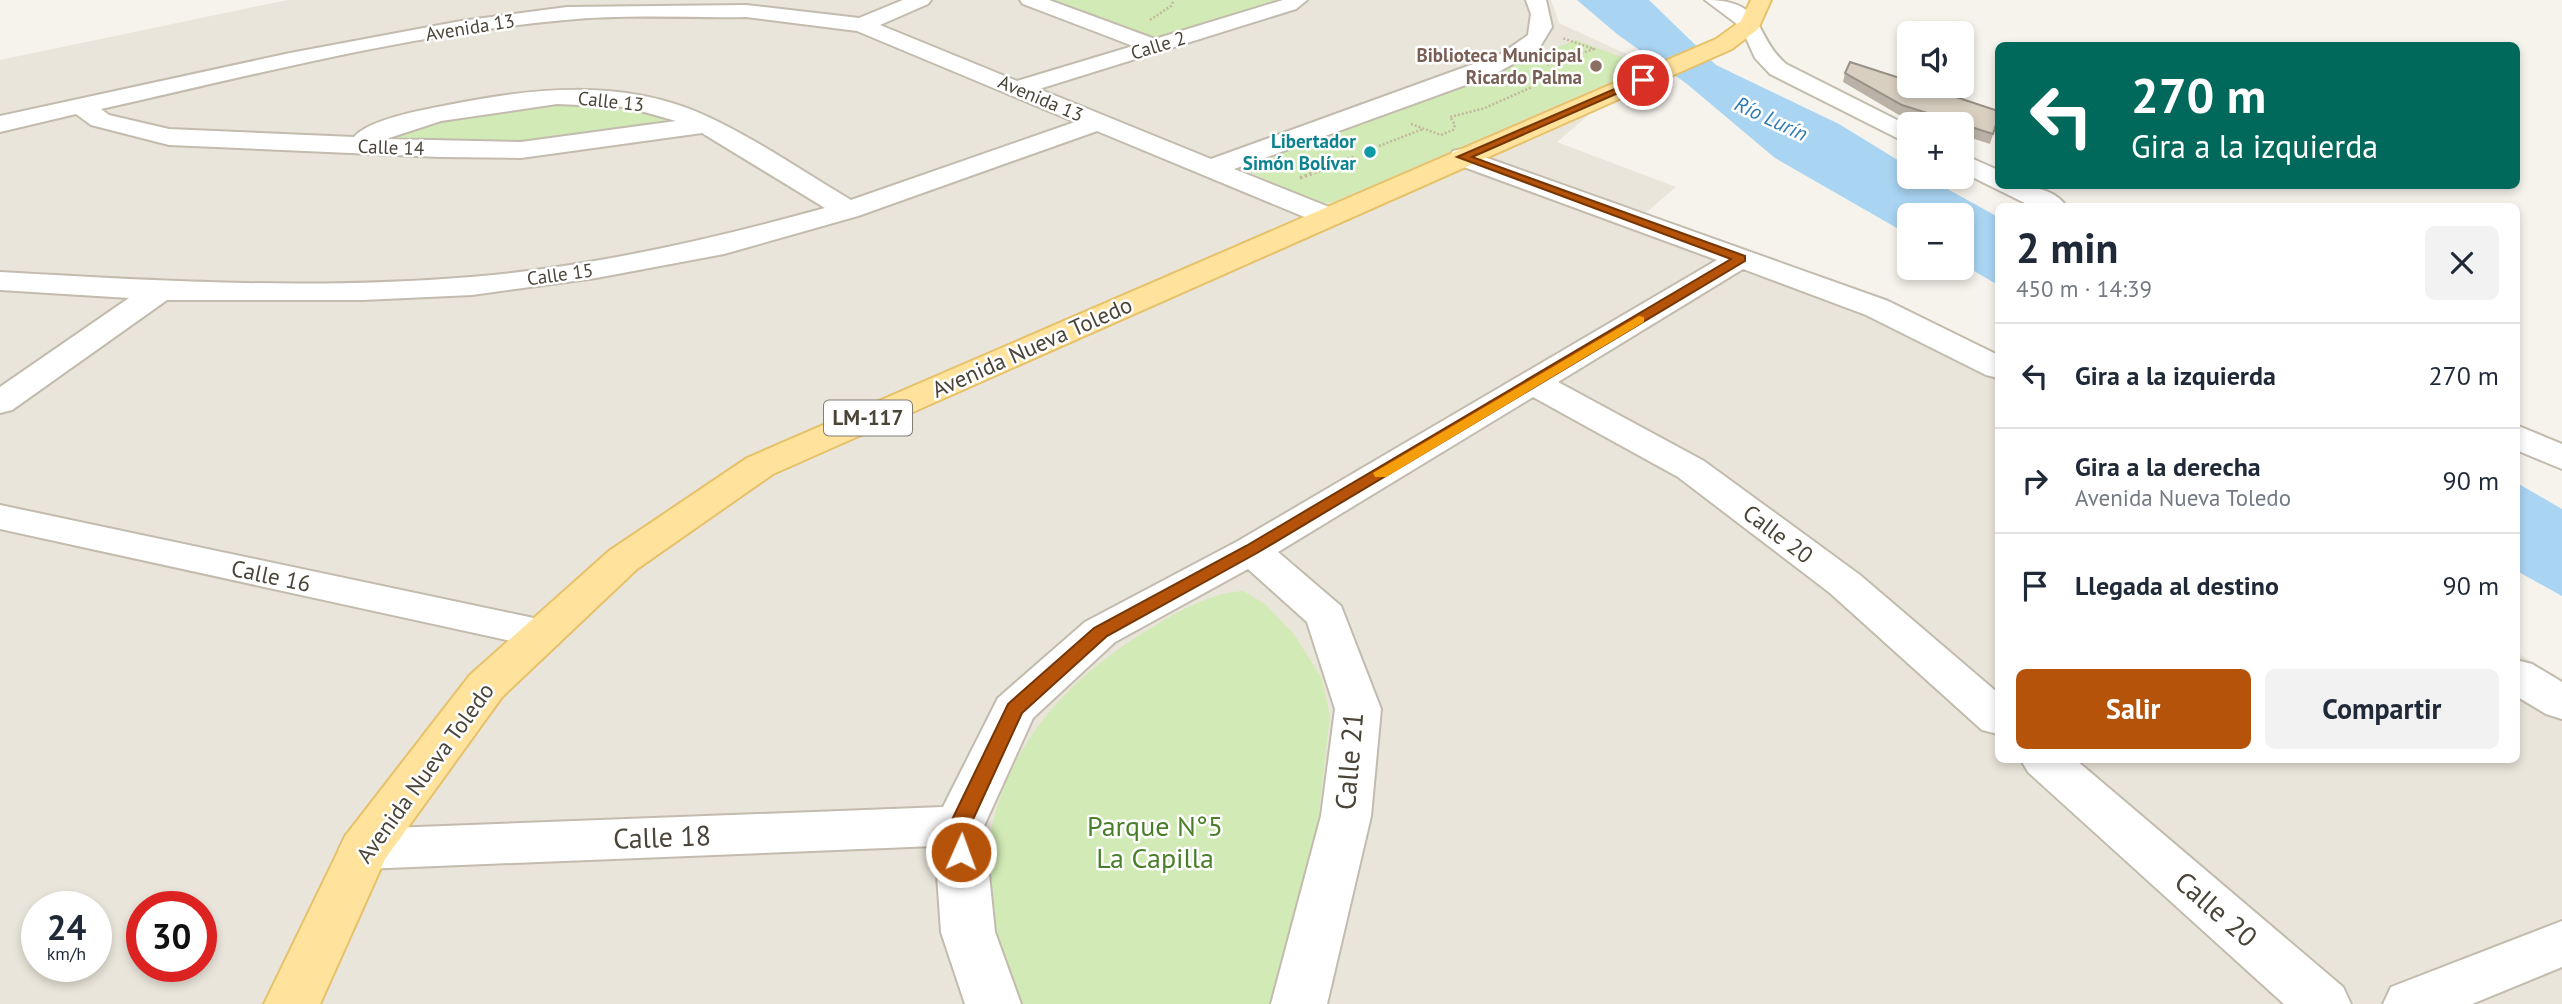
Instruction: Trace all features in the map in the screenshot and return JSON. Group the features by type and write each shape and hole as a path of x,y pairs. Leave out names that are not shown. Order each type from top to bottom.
{"main road":[{"name":"Avenida Nueva Toledo","path":"292,1004 365,849 486,686 622,560 760,466 1724,44 1750,24 1760,0"}],"street":[{"path":"861,25 921,0"},
{"path":"1030,0 1154,47"},
{"name":"Calle 2","path":"1018,88 1297,0"},
{"path":"1211,168 1485,70 1518,54 1537,40 1541,31 1544,14 1536,0"},
{"path":"1715,0 1750,24 1766,58 1778,69 1897,130"},
{"name":"Avenida 13","path":"0,124 303,57 571,6 746,11 861,25 1329,217"},
{"name":"Calle 13","path":"355,145 402,124 436,115 561,97 602,97 674,111 705,125 848,210"},
{"name":"Calle 14","path":"82,107 100,120 169,137 521,150 705,125"},
{"name":"Calle 15","path":"0,281 160,291 363,291 472,286 596,269 724,245 848,210 1098,122"},
{"path":"1462,157 1877,308 1995,367"},
{"path":"1974,168 1995,178"},
{"path":"2016,189 2046,203"},
{"path":"993,1004 968,932 959,826 1014,709 1100,632 1252,550 1741,258"},
{"path":"0,403 160,291"},
{"name":"Calle 20","path":"1534,383 1691,469 1845,584 1995,715"},
{"path":"2520,438 2562,458"},
{"name":"Calle 16","path":"0,517 543,634"},
{"name":"Calle 21","path":"1252,550 1326,616 1358,709 1346,816 1299,1004"},
{"path":"2520,677 2562,703"},
{"name":"Calle 20","path":"2048,763 2323,1004"},
{"name":"Calle 18","path":"365,849 959,826"},
{"path":"2411,1004 2562,943"}],"path":[{"path":"1144,24 1171,6 1174,0"},
{"path":"1379,146 1424,128"},
{"path":"1267,191 1355,156"}],"shaded area":[{"path":"287,0 1551,0 1559,23 1648,64 1557,142 1676,187 1642,216 1895,302 1995,353 1995,763 2520,763 2520,655 2562,679 2562,1004 0,1004 0,60"}],"green space":[{"path":"1040,0 1290,0 1156,43"},
{"path":"1576,40 1624,58 1631,73 1334,202 1318,203 1246,170 1249,165"},
{"path":"548,101 639,106 687,123 561,143 394,139 439,117"},
{"name":"Parque N°5 La Capilla","path":"1243,591 1265,604 1294,634 1322,679 1330,716 1311,882 1278,1004 1011,1004 989,912 985,857 1001,797 1026,743 1062,697 1107,658 1144,632 1199,602"}],"water":[{"name":"Río Lurín","path":"1577,0 1649,0 1716,65 1839,124 1897,160 1897,189 1948,189 1973,203 1897,203 1897,228 1775,158 1687,84 1617,34"},
{"path":"1974,204 1995,215 1995,283 1974,271"},
{"path":"2520,485 2562,509 2562,596 2520,573"}],"building":[{"path":"1850,62 1897,77 1897,98 1959,98 1995,110 1995,128 1993,134 1974,128 1974,112 1924,112 1902,105 1845,73"}],"slow traffic":[{"path":"1381,473 1639,319"}],"place":[{"name":"Biblioteca Municipal Ricardo Palma","path":"1596,66"},
{"name":"Libertador Simón Bolívar","path":"1370,152"}],"route":[{"path":"961,852 959,826 1014,709 1100,632 1252,550 1741,258 1462,157 1643,80"}]}
